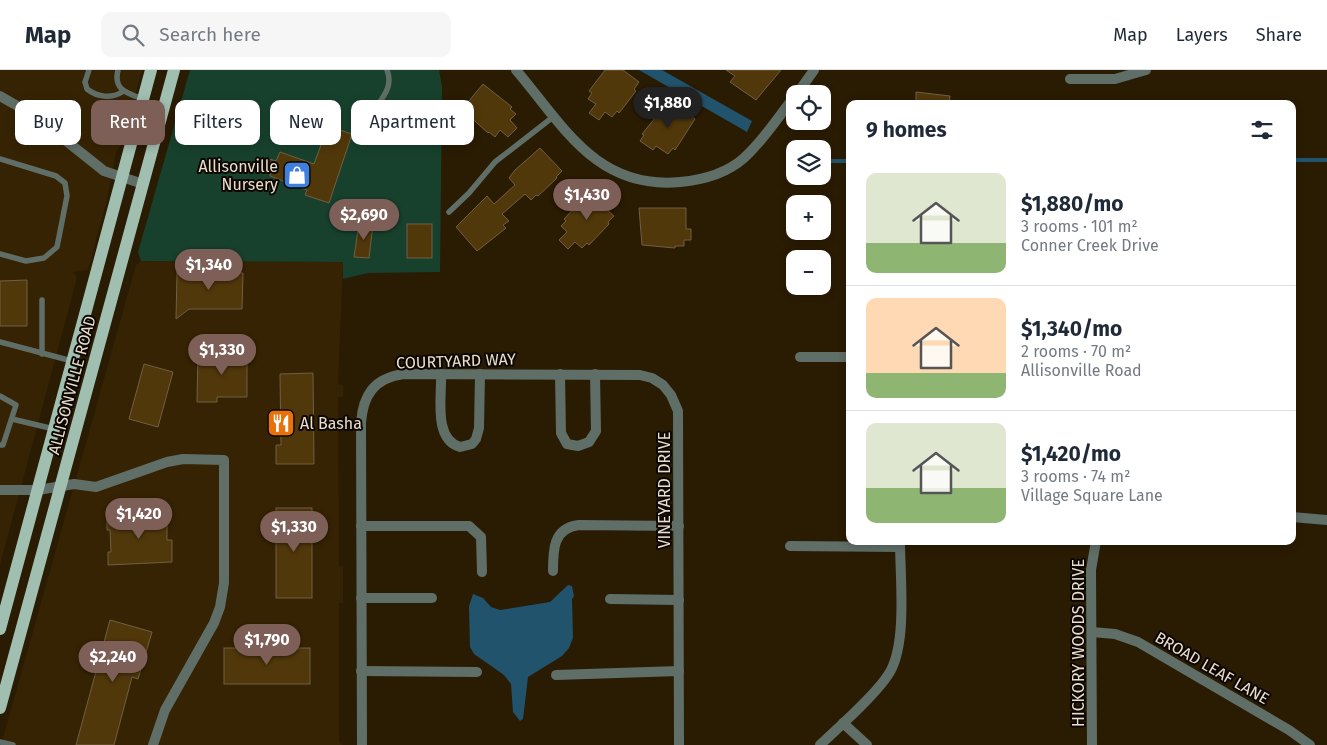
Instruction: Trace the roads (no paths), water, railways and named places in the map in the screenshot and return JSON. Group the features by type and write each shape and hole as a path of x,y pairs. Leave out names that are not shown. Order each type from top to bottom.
{"main road":[{"name":"ALLISONVILLE ROAD","path":"0,629 151,70"},
{"name":"ALLISONVILLE ROAD","path":"0,708 57,487 174,70"}],"street":[{"path":"516,70 573,140 602,166 636,179 660,183 708,177 742,160 766,136 786,109"},
{"path":"803,85 814,70"},
{"path":"1070,79 1116,79 1146,70"},
{"path":"0,96 36,116 104,171 143,184"},
{"path":"800,357 846,357"},
{"name":"COURTYARD WAY","path":"362,745 361,423 366,399 378,384 389,378 404,374 595,374 640,375 652,378 663,385"},
{"path":"442,374 443,432 447,440 460,447 472,444 479,433 480,374"},
{"path":"560,374 561,433 567,444 578,446 589,442 596,431 595,374"},
{"name":"VINEYARD DRIVE","path":"663,385 674,400 679,418 679,745"},
{"path":"0,490 38,490 74,484 87,486 106,485 175,461 224,460 224,583 220,607 214,623 165,710 152,745"},
{"path":"1296,517 1327,520"},
{"path":"553,571 554,542 560,534 571,526 579,524 679,526"},
{"path":"361,526 469,526 481,537 482,572"},
{"path":"790,546 846,545"},
{"path":"820,745 886,678 894,663 900,628 900,545"},
{"name":"HICKORY WOODS DRIVE","path":"1092,745 1091,570 1095,545"},
{"path":"361,598 432,598"},
{"path":"610,599 679,600"},
{"name":"BROAD LEAF LANE","path":"1092,632 1114,634 1138,642 1289,730 1310,745"},
{"path":"361,671 477,672"},
{"path":"556,675 679,671"},
{"path":"842,723 867,745"}],"lane":[{"path":"89,70 85,82 87,89 92,93 108,97 122,92 143,99"},
{"path":"118,70 118,85 122,92"},
{"path":"381,100 389,87 390,77 387,70"},
{"path":"449,212 470,193 494,162 553,117"},
{"path":"0,159 56,176 65,182 67,196 57,248 44,258 26,261 0,254"},
{"path":"42,300 42,354"},
{"path":"0,342 72,361"},
{"path":"0,396 16,405 3,445 0,445"},
{"path":"12,419 54,429"},
{"path":"0,742 13,745"}],"water":[{"path":"639,70 662,70 752,121 747,132"},
{"path":"568,585 572,586 574,596 572,599 573,638 569,648 562,656 528,677 523,719 520,721 513,712 511,684 504,675 474,654 470,647 469,606 473,594 483,598 491,607 500,610 550,602"}],"waterway":[{"path":"1296,160 1327,160"},
{"path":"831,161 846,161"}],"place":[{"name":"Allisonville Nursery","path":"297,175"},
{"name":"Al Basha","path":"281,423"}]}
